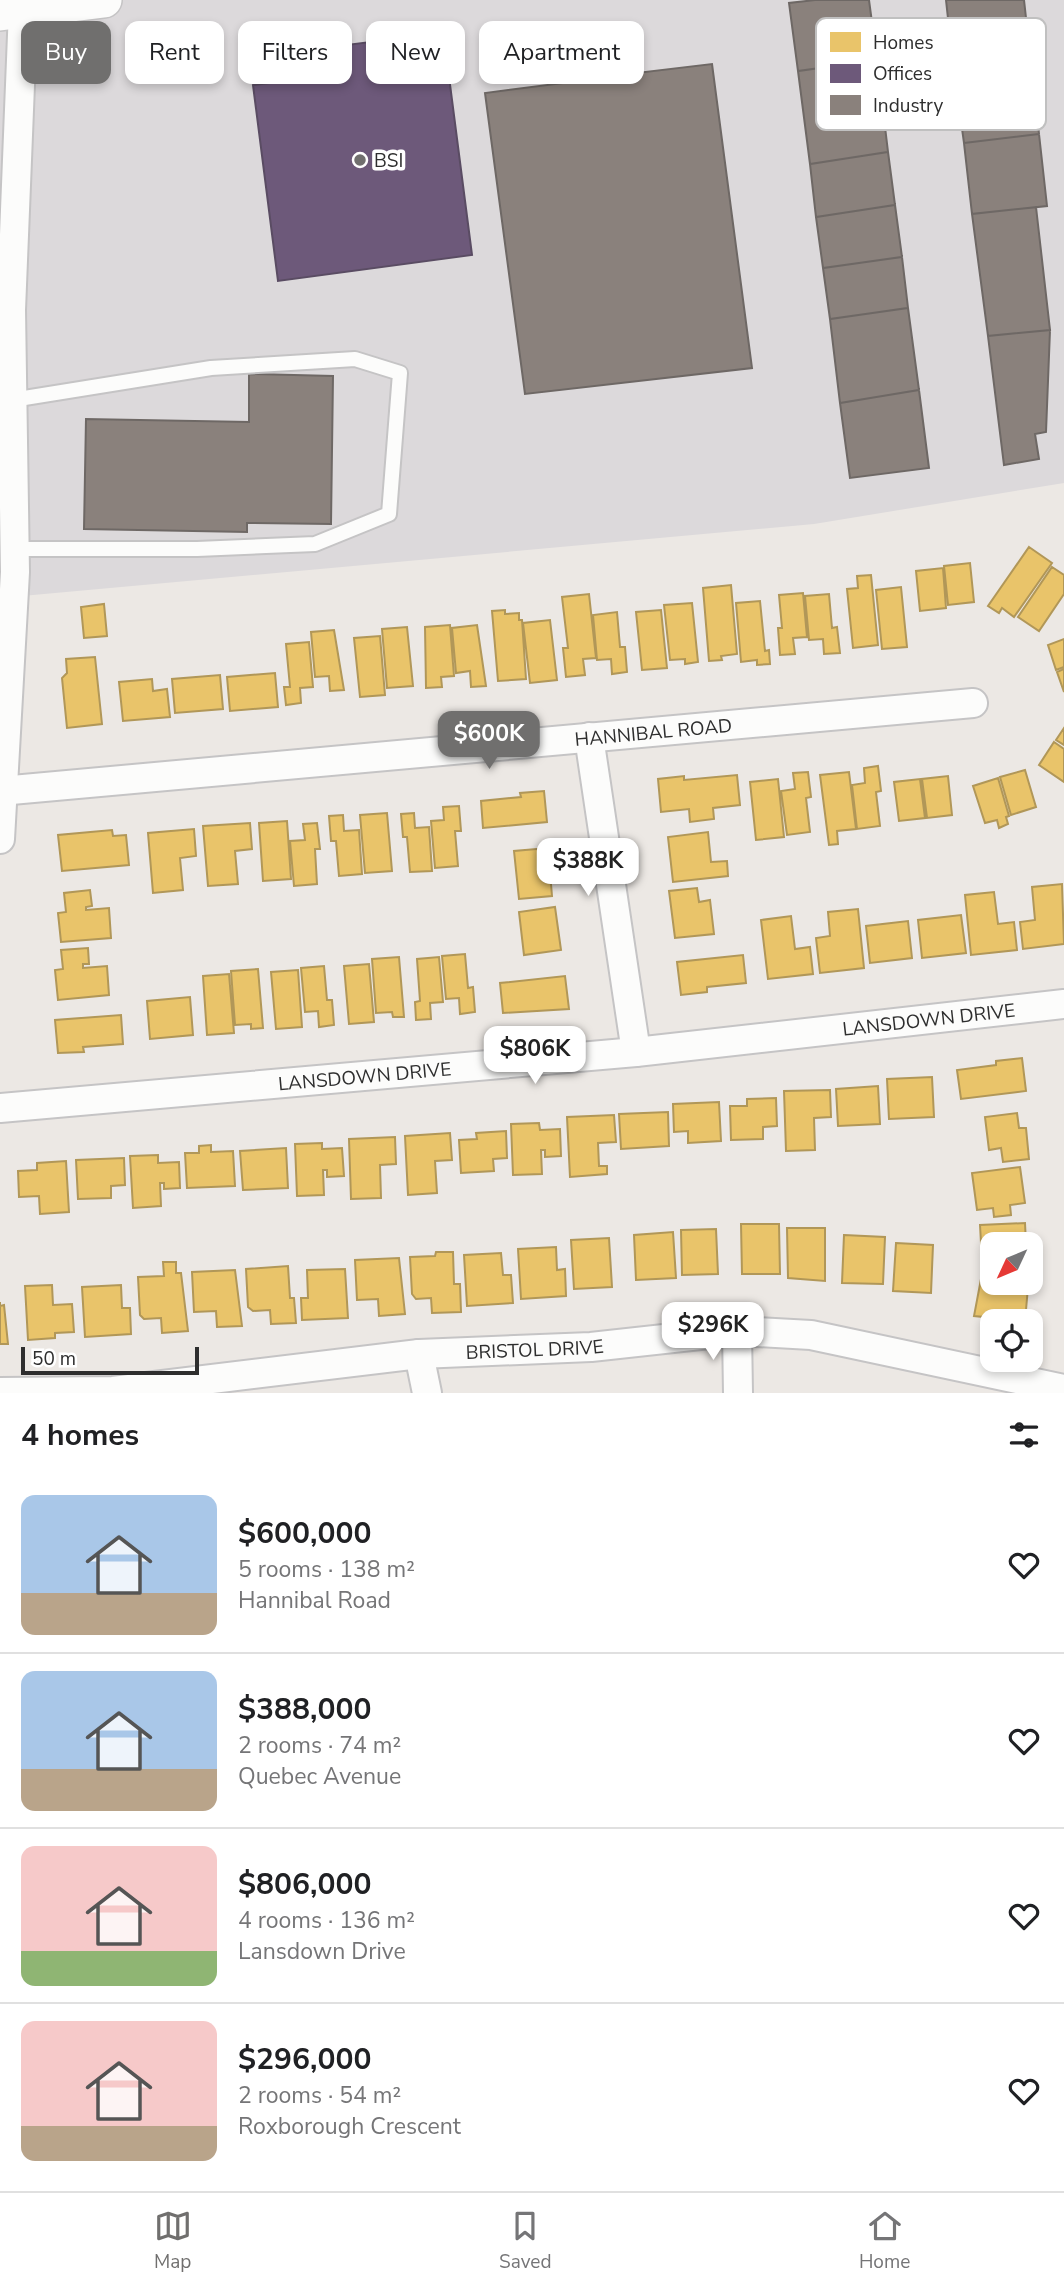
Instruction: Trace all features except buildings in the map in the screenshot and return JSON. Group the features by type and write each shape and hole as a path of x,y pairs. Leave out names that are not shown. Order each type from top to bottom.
{"street":[{"path":"0,839 15,549 8,184 12,11 104,0"},
{"name":"HANNIBAL ROAD","path":"1,791 973,703"},
{"path":"589,737 636,1052"},
{"name":"LANSDOWN DRIVE","path":"0,1108 636,1052 1064,1004"},
{"path":"737,1331 738,1393"},
{"name":"BRISTOL DRIVE","path":"0,1392 113,1392 419,1354 591,1347 737,1331 811,1335 1064,1389"},
{"path":"419,1354 427,1393"}],"lane":[{"path":"12,400 211,368 355,359 400,373 389,514 315,544 197,549 15,549"}],"shaded area":[{"path":"0,0 1064,0 1064,483 814,524 0,598"}],"place":[{"name":"BSI","path":"360,160"}]}
